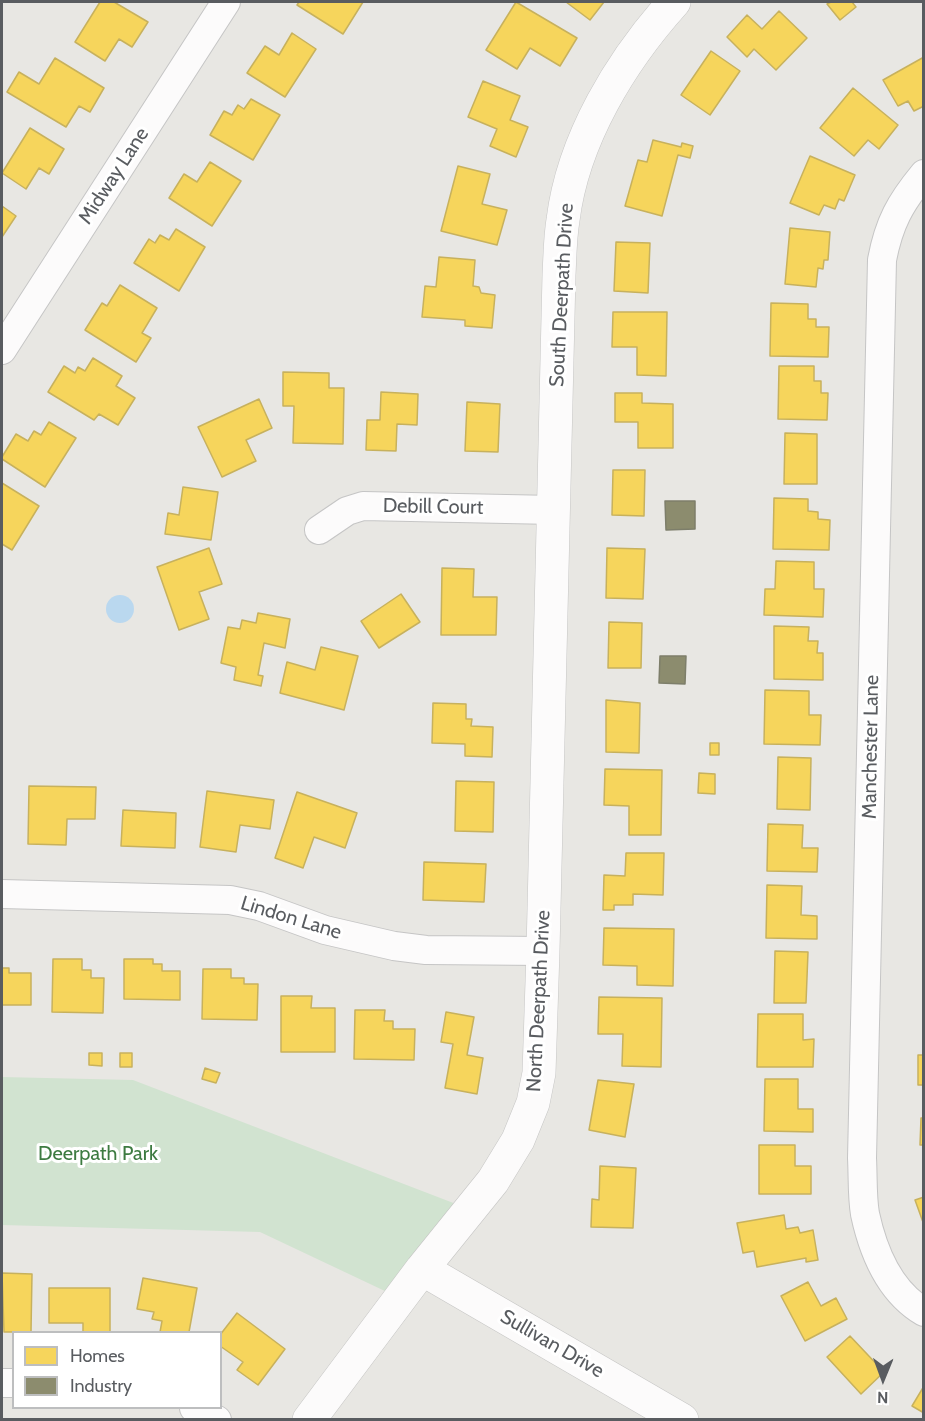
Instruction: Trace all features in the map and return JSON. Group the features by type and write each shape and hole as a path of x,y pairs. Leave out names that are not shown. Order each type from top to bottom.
{"street":[{"name":"Midway Lane","path":"2,350 226,2"},
{"name":"South Deerpath Drive","path":"554,510 559,275 563,219 571,182 586,136 608,92 674,2"},
{"name":"Manchester Lane","path":"924,174 905,196 887,234 882,260 862,1158 865,1214 881,1265 905,1298 924,1312"},
{"name":"Debill Court","path":"319,530 347,511 363,506 554,510"},
{"name":"North Deerpath Drive","path":"309,1419 422,1269 493,1180 518,1140 532,1103 539,1073 554,510"},
{"name":"Lindon Lane","path":"2,894 230,900 259,906 325,930 394,946 426,950 543,951"},
{"name":"Sullivan Drive","path":"422,1269 682,1419"},
{"path":"198,1409 217,1419"}],"green space":[{"name":"Deerpath Park","path":"2,1077 133,1080 456,1204 387,1292 260,1232 2,1225"}],"water":[{"path":"120,595 130,599 134,609 130,619 120,623 110,619 106,609 110,599"}],"building: Homes":[{"path":"100,2 114,2 148,22 132,47 119,39 105,61 75,42"},
{"path":"299,2 363,2 343,34 297,5"},
{"path":"516,2 577,38 560,66 530,48 517,69 486,50"},
{"path":"566,2 604,2 590,20"},
{"path":"852,2 856,7 840,20 827,4"},
{"path":"779,11 807,38 776,70 754,49 747,57 727,37 747,15 762,29"},
{"path":"292,33 316,49 285,97 247,73 265,46 279,55"},
{"path":"711,51 740,71 710,115 681,95"},
{"path":"924,57 924,106 914,111 908,101 898,106 883,80"},
{"path":"55,58 104,88 90,112 79,106 66,127 7,92 19,72 39,84"},
{"path":"483,81 520,96 510,120 528,127 516,157 490,146 497,129 468,117"},
{"path":"853,88 898,125 879,149 868,140 854,156 820,128"},
{"path":"251,99 280,115 253,160 210,135 224,111 232,115 238,105 244,109"},
{"path":"30,128 64,149 49,174 39,168 26,189 2,173"},
{"path":"653,140 681,147 682,143 693,146 690,158 678,155 662,216 625,206 638,160 647,162"},
{"path":"810,156 855,175 844,201 839,199 835,209 824,205 819,215 790,203"},
{"path":"210,162 241,181 212,226 169,198 184,174 197,182"},
{"path":"458,166 490,174 482,204 507,210 497,245 441,231"},
{"path":"2,206 16,216 2,237"},
{"path":"790,228 830,232 828,260 824,260 823,269 818,268 816,287 785,284"},
{"path":"176,229 205,247 179,291 134,263 149,239 155,243 160,235 169,240"},
{"path":"616,242 650,243 648,293 614,291"},
{"path":"439,257 475,260 473,286 479,287 481,293 495,295 492,328 465,326 465,320 422,317 425,286 436,287"},
{"path":"120,285 157,308 142,333 151,338 136,362 85,330 102,303 107,306"},
{"path":"771,303 808,304 808,319 816,319 816,327 829,327 828,357 770,356"},
{"path":"613,312 667,312 666,376 637,375 637,347 612,347"},
{"path":"93,358 122,376 116,386 135,398 118,425 99,414 94,420 48,392 64,366 75,373 78,367 85,371"},
{"path":"779,366 814,366 814,381 821,381 821,393 828,393 827,420 778,419"},
{"path":"283,372 329,373 329,388 344,388 343,444 293,443 294,406 283,406"},
{"path":"381,392 418,394 417,425 397,424 396,451 366,450 367,420 380,420"},
{"path":"615,393 642,393 642,403 673,404 673,448 638,448 638,422 615,422"},
{"path":"259,399 272,428 246,440 256,461 222,477 198,427"},
{"path":"467,402 500,404 498,452 465,451"},
{"path":"49,422 76,438 45,487 2,457 16,434 28,441 34,431 41,435"},
{"path":"785,433 817,434 817,484 784,484"},
{"path":"613,470 645,470 644,516 612,515"},
{"path":"2,483 39,506 12,550 2,544"},
{"path":"183,487 218,492 211,540 165,534 168,513 179,515"},
{"path":"774,498 808,499 808,511 818,512 818,519 830,520 829,550 773,549"},
{"path":"209,548 222,584 199,592 209,619 179,630 157,567"},
{"path":"607,548 645,549 643,599 606,598"},
{"path":"776,561 814,562 814,589 824,589 823,617 764,615 765,589 775,589"},
{"path":"442,568 474,569 473,597 497,597 496,635 441,635"},
{"path":"401,594 420,622 379,648 361,621"},
{"path":"258,613 290,619 285,648 264,643 258,675 263,676 261,686 234,680 236,667 221,663 228,627 240,629 242,620 256,623"},
{"path":"609,622 642,623 641,668 608,668"},
{"path":"774,626 809,627 808,641 818,641 817,653 823,653 823,680 774,679"},
{"path":"321,647 358,656 344,710 280,693 287,662 315,670"},
{"path":"765,690 809,691 809,715 821,715 820,745 764,744"},
{"path":"606,700 640,703 639,753 606,752"},
{"path":"433,703 466,704 466,719 472,719 471,726 493,727 492,757 465,756 465,744 432,743"},
{"path":"710,743 719,743 719,755 710,755"},
{"path":"778,757 811,758 810,810 777,809"},
{"path":"605,769 662,770 661,835 629,835 629,806 604,805"},
{"path":"699,773 715,774 715,794 698,793"},
{"path":"456,781 494,782 493,832 455,831"},
{"path":"29,786 96,787 95,819 67,819 66,845 28,844"},
{"path":"207,791 274,800 270,829 240,825 236,852 200,847"},
{"path":"297,792 357,813 345,848 314,837 303,868 275,858"},
{"path":"123,810 176,813 175,848 121,846"},
{"path":"768,824 803,825 802,848 818,848 817,872 767,871"},
{"path":"626,853 664,853 663,895 633,894 633,905 614,905 614,910 603,910 604,875 625,876"},
{"path":"424,862 486,864 484,902 423,900"},
{"path":"767,885 802,886 801,915 817,916 817,939 766,938"},
{"path":"604,928 674,929 673,986 637,985 637,966 603,965"},
{"path":"775,951 808,952 806,1003 774,1003"},
{"path":"53,959 82,959 82,970 91,970 91,978 104,978 103,1013 52,1012"},
{"path":"124,959 153,959 153,964 162,964 162,971 180,971 180,1000 124,999"},
{"path":"2,968 9,968 9,973 31,973 31,1005 2,1005"},
{"path":"203,969 231,969 231,978 244,978 244,984 258,984 257,1020 202,1019"},
{"path":"281,996 312,996 311,1008 335,1008 335,1052 281,1052"},
{"path":"599,997 662,998 661,1067 622,1066 623,1034 598,1034"},
{"path":"355,1010 385,1010 384,1021 393,1021 393,1029 415,1029 414,1060 354,1059"},
{"path":"446,1012 474,1017 467,1055 483,1058 477,1094 445,1088 453,1044 441,1042"},
{"path":"758,1014 803,1014 803,1040 814,1039 813,1067 757,1067"},
{"path":"89,1053 102,1053 102,1066 89,1065"},
{"path":"120,1053 132,1053 132,1067 120,1067"},
{"path":"918,1055 924,1055 924,1085 918,1085"},
{"path":"205,1068 220,1073 216,1083 202,1079"},
{"path":"765,1079 798,1079 798,1109 813,1109 813,1132 764,1131"},
{"path":"598,1080 634,1084 625,1137 589,1130"},
{"path":"921,1118 924,1118 924,1145 920,1145"},
{"path":"759,1145 795,1145 795,1166 811,1166 811,1194 759,1194"},
{"path":"600,1166 636,1168 633,1228 591,1227 592,1199 599,1200"},
{"path":"924,1197 924,1225 915,1200"},
{"path":"784,1215 786,1229 798,1227 800,1233 813,1230 818,1260 806,1262 806,1258 757,1267 754,1251 743,1253 737,1223"},
{"path":"2,1273 32,1274 31,1331 4,1332"},
{"path":"143,1278 197,1288 189,1331 160,1331 162,1321 152,1319 154,1312 137,1309"},
{"path":"808,1282 821,1306 836,1298 847,1319 805,1341 781,1296"},
{"path":"49,1288 110,1288 110,1331 83,1331 83,1323 49,1323"},
{"path":"237,1313 285,1349 258,1385 237,1370 243,1362 222,1347 222,1332"},
{"path":"850,1336 884,1372 861,1394 827,1357"},
{"path":"924,1386 924,1413 912,1406"}],"building: Industry":[{"path":"665,501 695,501 695,529 666,530"},
{"path":"660,656 686,656 685,684 659,683"}]}
